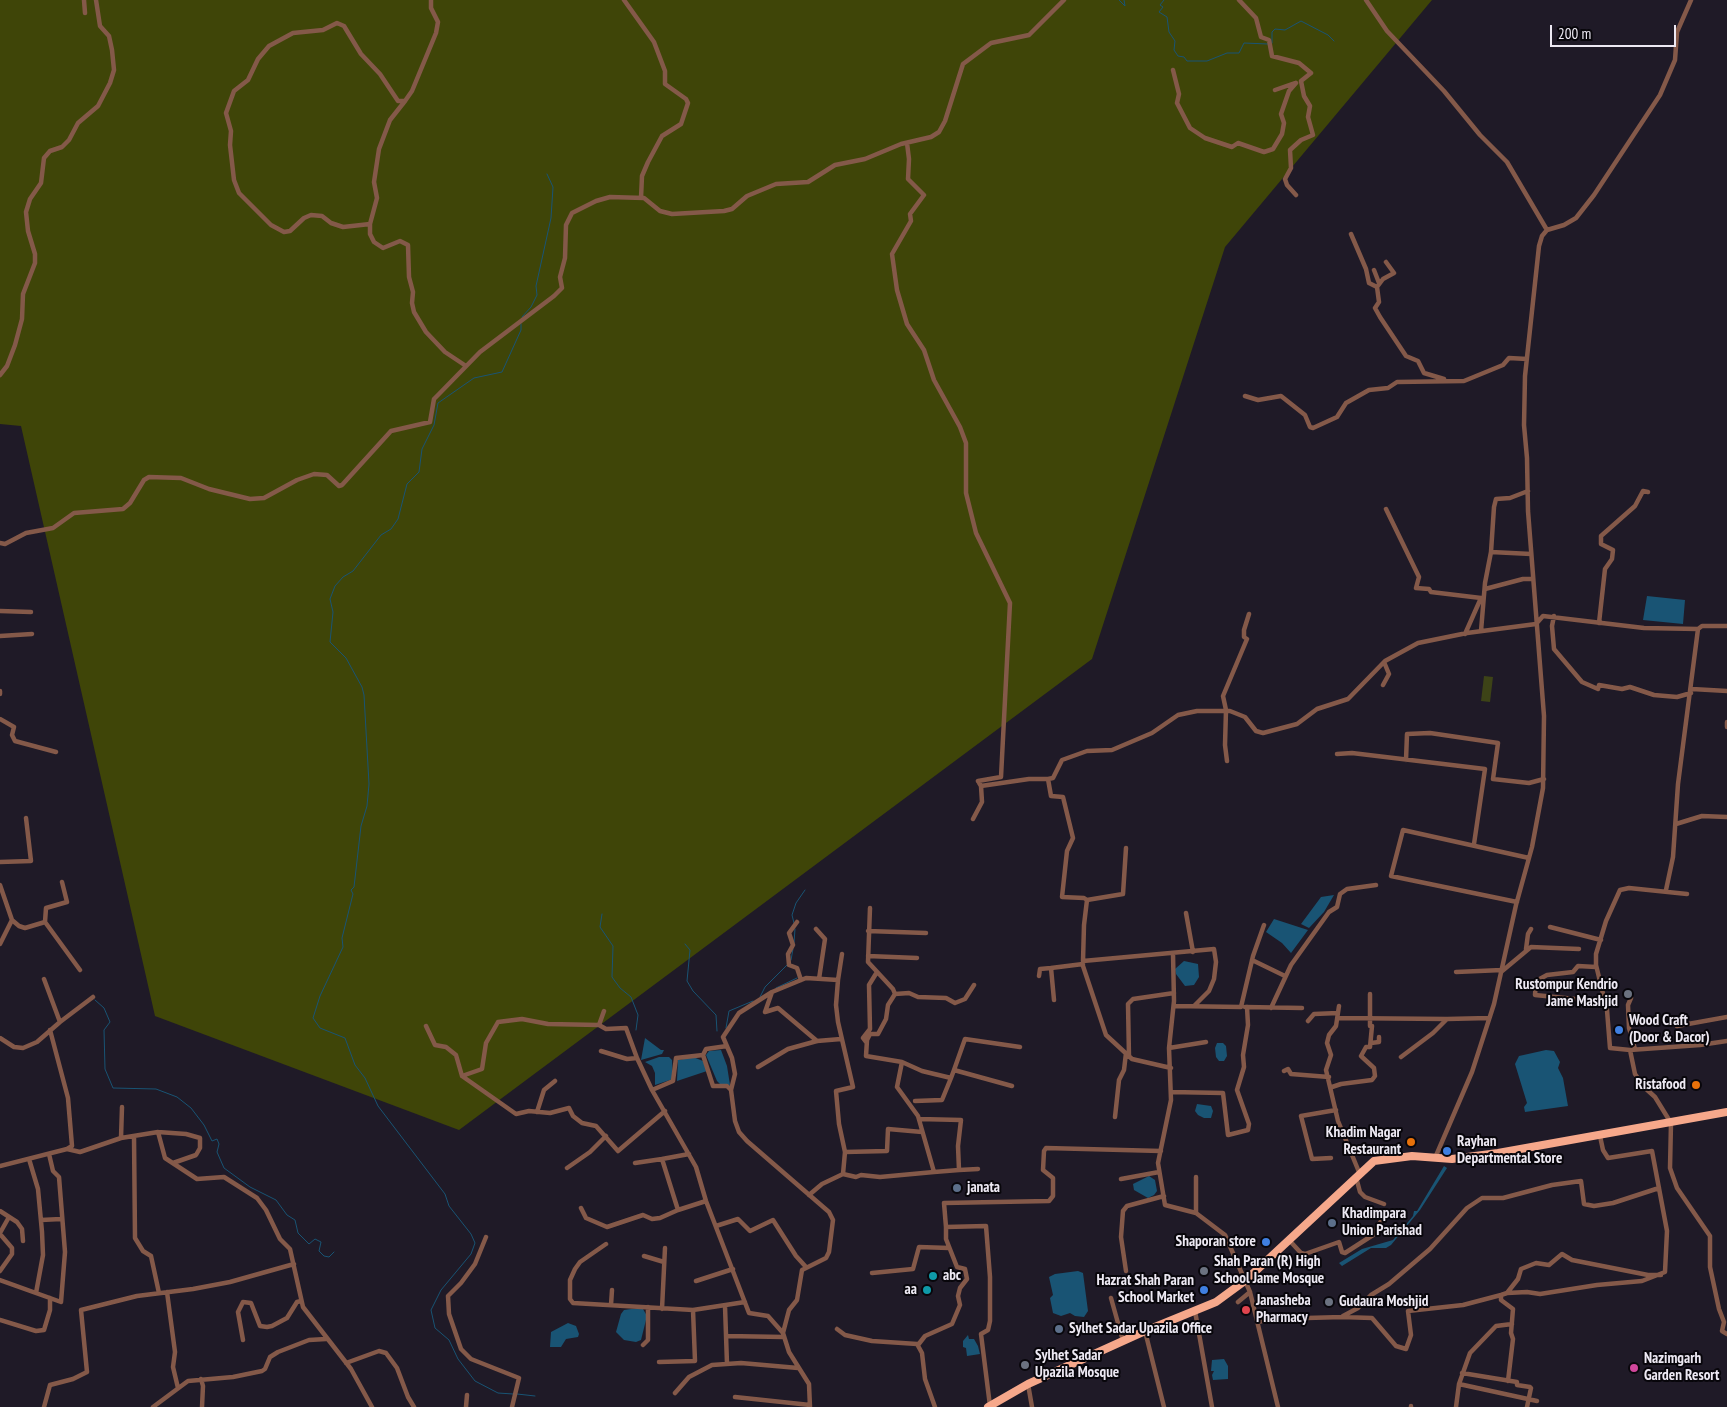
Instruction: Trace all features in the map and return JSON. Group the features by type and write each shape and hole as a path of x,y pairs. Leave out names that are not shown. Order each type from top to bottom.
{"highway":[{"path":"989,1406 1028,1384 1145,1331 1216,1302 1246,1280 1357,1174 1374,1161 1412,1156 1452,1159 1600,1136 1727,1112"}],"street":[{"path":"84,0 85,14"},
{"path":"0,375 7,366 16,345 22,319 24,294 35,263 35,254 28,230 26,212 28,202 41,183 44,158 50,151 62,147 69,140 78,122 102,101 114,70 109,36 100,26 96,0"},
{"path":"431,0 431,8 438,22 436,34 412,91 390,120 379,149 374,182 377,198 370,224 372,239 378,246 389,248 400,241 408,246 409,277 413,292 412,303 414,312 426,332 445,352 463,365"},
{"path":"624,0 654,42 664,71 665,84 686,99 688,103 681,124 662,136 648,162 642,176 641,198"},
{"path":"0,543 5,544 26,533 53,528 74,513 81,511 113,512 124,509 130,503 144,480 149,477 181,478 209,489 250,499 264,498 297,480 314,474 326,475 339,486 391,431 430,422 434,399 463,365 562,288 560,277 565,258 566,225 572,213 605,198 641,198 648,200 660,211 672,214 724,212 732,209 746,196 776,184 808,182 835,164 871,157 907,143 931,137 942,128 950,108 960,70 968,59 991,43 1029,35 1064,0"},
{"path":"1173,70 1179,94 1177,102 1190,128 1205,138 1232,147 1238,143 1264,152 1273,149 1282,134 1284,123 1281,114 1289,91 1311,73 1300,63 1272,56 1269,40 1261,37 1256,18 1239,0"},
{"path":"1366,0 1387,31 1444,91 1480,135 1507,162 1547,230"},
{"path":"1438,1158 1472,1072 1489,1018 1517,902 1530,858 1539,817 1544,779 1544,716 1531,554 1524,425 1527,359 1539,246 1542,236 1547,230 1564,226 1576,218 1594,195 1660,95 1675,60 1677,32 1691,0"},
{"path":"370,224 343,227 332,223 322,216 311,215 304,218 290,231 284,232 271,226 239,193 234,180 230,145 231,131 226,113 234,91 248,80 258,59 269,46 293,33 323,30 337,23 344,26 361,54 380,74 398,101 405,102"},
{"path":"1275,90 1299,82"},
{"path":"1296,195 1285,182 1286,175 1291,168 1290,150 1301,140 1313,135 1308,117 1310,106 1299,82"},
{"path":"907,143 909,159 908,180 924,195 910,214 911,221 892,254 897,290 907,324 924,350 934,380 960,426 966,443 966,493 976,533 1010,604 1001,777 978,780 981,786 982,802 973,819"},
{"path":"1351,234 1366,268 1369,283 1378,285 1394,274 1386,262"},
{"path":"1374,270 1378,285 1379,302 1376,308 1380,318 1401,350 1406,356 1418,361 1424,373 1447,380"},
{"path":"1245,396 1258,400 1281,396 1305,414 1310,427 1313,428 1337,418 1346,403 1369,390 1388,388 1397,382 1420,380 1464,381 1503,365 1511,357 1527,359"},
{"path":"1420,380 1424,373"},
{"path":"1481,631 1483,597 1491,552 1496,500 1528,491"},
{"path":"1599,623 1605,570 1612,560 1613,550 1601,544 1601,536 1635,506 1643,491 1648,492"},
{"path":"1386,509 1419,577 1416,588 1483,597"},
{"path":"1491,552 1531,554"},
{"path":"1485,589 1523,579 1533,579"},
{"path":"1465,634 1483,597"},
{"path":"0,611 31,612"},
{"path":"1227,761 1224,693 1247,639 1244,637 1244,630 1249,614"},
{"path":"981,786 1029,779 1053,778 1062,760 1088,751 1112,750 1126,745 1152,733 1178,715 1198,710 1226,710 1245,717 1256,731 1263,733 1297,724 1317,709 1348,699 1384,662 1418,643 1481,631 1536,624 1543,616 1644,628 1698,629 1702,626 1727,626"},
{"path":"1554,616 1552,626 1554,649 1582,682 1598,689 1599,686 1622,689 1630,688 1654,695 1677,696 1691,691 1727,691"},
{"path":"1666,890 1676,824 1678,784 1698,629"},
{"path":"0,636 32,634"},
{"path":"1383,685 1389,674 1384,662"},
{"path":"0,719 14,727 12,735 15,741 56,752"},
{"path":"1406,760 1408,734 1430,733 1498,744 1493,779 1529,782 1544,779"},
{"path":"1337,754 1352,753 1484,769 1474,844"},
{"path":"1048,779 1051,796 1063,797 1073,838 1067,851 1062,898 1084,898 1087,900 1123,894 1126,848"},
{"path":"1676,824 1702,816 1727,817"},
{"path":"0,862 31,862 26,818"},
{"path":"1517,902 1391,876 1403,830 1474,844 1530,858"},
{"path":"62,882 66,902 46,908 45,922 80,970"},
{"path":"0,885 12,920 19,926 25,928 45,922"},
{"path":"1271,1008 1285,976 1320,922 1329,912 1337,907 1340,894 1347,889 1376,885"},
{"path":"1687,894 1666,890 1628,888 1620,890 1606,921 1596,954 1596,967 1605,1002 1610,1048 1700,1046 1727,1041"},
{"path":"1087,900 1083,963 1106,1035 1132,1059 1170,1068"},
{"path":"870,908 868,962 895,994"},
{"path":"1186,913 1193,952"},
{"path":"0,944 12,920"},
{"path":"797,922 789,933 793,945 788,954 789,965 797,968 801,980"},
{"path":"1172,1092 1223,1093 1228,1134 1248,1130 1249,1124 1237,1090 1244,1067 1243,1055 1248,1025 1244,1007 1252,960 1264,925"},
{"path":"1550,927 1601,940"},
{"path":"816,929 825,939 819,979"},
{"path":"1526,949 1528,934 1532,929"},
{"path":"868,932 926,933"},
{"path":"1456,972 1501,971 1526,949 1531,947 1579,949"},
{"path":"1039,976 1040,969 1214,949 1216,958 1214,979 1209,990 1195,1005"},
{"path":"842,954 836,1005 841,1039 853,1087 836,1091 839,1124 845,1152 842,1174"},
{"path":"1173,954 1174,1006 1169,1048 1172,1092 1161,1150 1159,1172 1164,1196 1167,1207 1184,1208 1196,1213 1223,1232 1250,1292 1278,1407"},
{"path":"868,956 917,958"},
{"path":"1252,960 1285,976"},
{"path":"1596,967 1578,966 1573,972 1547,975 1536,981 1535,995 1605,1002"},
{"path":"1051,968 1054,1000"},
{"path":"877,972 869,985 870,1029 864,1038 866,1042 866,1056 902,1062 922,1071 951,1078"},
{"path":"735,1397 810,1406 809,1384 785,1343 784,1335 789,1310 797,1300 800,1275 806,1266 826,1258 829,1252 834,1224 829,1212 739,1132 735,1121 731,1090 735,1074 723,1037 739,1013 772,992 806,978 838,980"},
{"path":"44,979 60,1022"},
{"path":"895,994 909,993 918,998 946,998 955,1003 965,999 974,985"},
{"path":"772,992 765,1012 778,1008 817,1042"},
{"path":"1115,1117 1119,1080 1128,1055 1128,1004 1133,999 1174,993"},
{"path":"866,1042 870,1034 878,1034 886,1019 888,1005 895,994"},
{"path":"1332,1087 1373,1079 1375,1070 1361,1056 1361,1052 1366,1047 1370,1047 1371,1043 1370,994"},
{"path":"0,1038 14,1047 23,1048 37,1042 93,997"},
{"path":"1630,998 1628,1005 1629,1028 1635,1074 1645,1088 1656,1097 1671,1123 1670,1168 1677,1188 1710,1236 1710,1267 1726,1322 1722,1331 1727,1334"},
{"path":"1174,1006 1302,1008"},
{"path":"1339,1006 1338,1015 1327,1043 1331,1055 1326,1070 1332,1087 1336,1110 1357,1174 1360,1192 1365,1197 1384,1204"},
{"path":"599,1025 604,1011"},
{"path":"1308,1021 1314,1014 1370,1019 1489,1018"},
{"path":"1676,1026 1727,1017"},
{"path":"462,1076 482,1069 486,1043 498,1022 522,1019 548,1024 599,1025 606,1029 626,1028 652,1090 696,1166 706,1201 749,1313 768,1316 784,1335"},
{"path":"1401,1057 1433,1033 1447,1019"},
{"path":"426,1026 435,1045 446,1048 456,1054 462,1076 516,1114 550,1112 569,1108 573,1116 582,1123 596,1126 618,1151 665,1111"},
{"path":"0,1166 67,1149 72,1146 68,1098 50,1030"},
{"path":"1371,1043 1379,1042 1379,1038"},
{"path":"758,1067 788,1049 817,1042 841,1039"},
{"path":"915,1101 942,1100 964,1039 1020,1047"},
{"path":"1169,1048 1206,1042"},
{"path":"727,1046 706,1049 703,1055 713,1086 728,1086 731,1090"},
{"path":"601,1051 627,1059 637,1058"},
{"path":"652,1090 674,1081 676,1058 703,1055"},
{"path":"902,1062 897,1087 902,1097 914,1108 919,1119 934,1172"},
{"path":"1284,1071 1288,1069 1291,1074 1329,1077"},
{"path":"954,1070 1012,1086"},
{"path":"536,1112 544,1090 555,1081"},
{"path":"121,1138 122,1106"},
{"path":"1331,1158 1312,1159 1301,1116 1336,1110"},
{"path":"919,1119 961,1120 958,1146 959,1170"},
{"path":"845,1152 887,1151 888,1129 922,1132"},
{"path":"67,1149 80,1152 121,1138 158,1132 186,1134 200,1138 200,1148 196,1155 173,1163"},
{"path":"158,1132 165,1158 197,1179 224,1177 257,1198 266,1210 280,1240 290,1249 301,1301 326,1339 346,1363 372,1407"},
{"path":"134,1136 135,1238 143,1252 151,1256 159,1293"},
{"path":"567,1168 590,1152 606,1136"},
{"path":"1258,1322 1272,1319 1372,1318 1396,1346 1406,1349 1411,1336 1408,1311 1463,1305 1507,1293 1527,1292 1540,1294 1597,1285 1642,1281 1661,1275 1667,1268 1667,1231 1652,1151 1608,1158 1603,1150 1600,1136"},
{"path":"918,1345 925,1336 952,1324 957,1316 960,1305 958,1296 967,1279 965,1269 956,1267 949,1248 944,1203 997,1204 1049,1201 1053,1196 1053,1178 1043,1170 1044,1149 1108,1148 1161,1150"},
{"path":"0,1280 61,1302 65,1252 59,1177 53,1171 49,1154"},
{"path":"636,1163 689,1154"},
{"path":"29,1159 38,1189 43,1255 36,1294"},
{"path":"662,1160 678,1210"},
{"path":"809,1195 822,1184 842,1174 856,1178 861,1175 880,1177 978,1169"},
{"path":"1121,1179 1159,1172"},
{"path":"1196,1177 1196,1213"},
{"path":"1342,1317 1358,1308 1371,1295 1388,1284 1430,1249 1467,1208 1482,1198 1502,1198 1552,1185 1581,1181 1584,1204 1594,1206 1613,1203 1659,1188"},
{"path":"1126,1271 1121,1237 1124,1208 1164,1196"},
{"path":"581,1208 586,1218 606,1227 643,1215 652,1219 660,1218 706,1201"},
{"path":"0,1211 22,1229 23,1241"},
{"path":"1289,1239 1300,1253 1306,1254 1339,1242 1344,1253 1373,1235 1387,1211"},
{"path":"0,1271 12,1254 12,1248 0,1233 9,1217"},
{"path":"41,1220 61,1219"},
{"path":"716,1226 738,1219 750,1231 774,1220 796,1256 806,1266"},
{"path":"946,1227 986,1226 990,1277 990,1320 988,1330 981,1334 989,1406"},
{"path":"486,1237 475,1264 461,1283 448,1296 449,1314 461,1349 471,1359 519,1378 512,1407"},
{"path":"606,1244 580,1262 575,1269 570,1280 570,1299 573,1303 693,1310 745,1302"},
{"path":"872,1273 914,1268 919,1247 949,1248"},
{"path":"662,1309 665,1248"},
{"path":"1507,1293 1518,1279 1521,1269 1536,1263 1549,1264 1562,1254 1572,1260 1648,1275 1661,1275"},
{"path":"644,1256 664,1262"},
{"path":"44,1407 50,1385 73,1379 88,1369 82,1339 81,1310 137,1296 230,1282 294,1264"},
{"path":"696,1281 732,1269"},
{"path":"611,1305 612,1290"},
{"path":"167,1292 175,1352 173,1366 178,1388"},
{"path":"1238,1302 1250,1292"},
{"path":"1501,1295 1501,1300 1513,1309 1508,1381"},
{"path":"0,1320 36,1331 44,1330 50,1310 50,1298"},
{"path":"1111,1298 1123,1341"},
{"path":"243,1340 238,1312 243,1302 251,1303 260,1326 267,1327 287,1318 297,1302 301,1301"},
{"path":"725,1306 727,1364"},
{"path":"643,1345 648,1340 648,1307"},
{"path":"693,1310 696,1372"},
{"path":"1194,1311 1212,1407"},
{"path":"1456,1407 1459,1384 1470,1353 1496,1326 1512,1324"},
{"path":"837,1329 845,1334 863,1339 914,1342 918,1345 922,1353 925,1379 935,1407"},
{"path":"1145,1331 1164,1407"},
{"path":"726,1336 784,1335"},
{"path":"153,1407 188,1381 262,1371 265,1369 270,1357 278,1352 309,1340 326,1339"},
{"path":"346,1363 379,1351 386,1353 397,1368 408,1397 414,1407"},
{"path":"659,1362 694,1362 696,1360"},
{"path":"675,1393 696,1372 712,1365 741,1363 798,1368"},
{"path":"1462,1373 1531,1387 1527,1407"},
{"path":"202,1379 204,1386 202,1407"},
{"path":"1028,1384 1032,1407"},
{"path":"1459,1384 1537,1401"},
{"path":"466,1407 467,1395"}],"green space":[{"path":"0,0 1432,0 1225,247 1092,659 459,1130 155,1016 21,426 0,424"},
{"path":"1484,676 1493,677 1490,702 1481,701"}],"water":[{"path":"1647,596 1685,600 1683,624 1643,620"},
{"path":"1334,895 1324,912 1309,928 1301,924 1321,897"},
{"path":"1274,919 1308,930 1291,953 1282,943 1266,932"},
{"path":"1184,961 1198,964 1199,977 1194,985 1185,986 1176,974 1175,969"},
{"path":"645,1038 661,1050 664,1050 662,1054 641,1060"},
{"path":"1217,1043 1223,1043 1226,1046 1227,1056 1224,1061 1219,1061 1216,1057 1215,1048"},
{"path":"721,1050 727,1066 730,1085 720,1084 717,1081 706,1055 709,1051"},
{"path":"1546,1050 1554,1051 1560,1062 1558,1068 1563,1078 1568,1106 1525,1112 1524,1107 1527,1103 1515,1064 1519,1056"},
{"path":"659,1057 669,1057 672,1060 673,1079 655,1085 655,1073 652,1066 645,1062"},
{"path":"693,1057 703,1061 707,1071 677,1081 678,1060"},
{"path":"1197,1104 1211,1106 1213,1111 1211,1118 1204,1118 1198,1115 1195,1111"},
{"path":"1444,1166 1447,1168 1420,1210 1391,1245 1386,1248 1371,1248 1342,1266 1339,1263 1362,1249 1393,1240 1413,1216 1414,1211 1417,1211"},
{"path":"1149,1176 1155,1180 1157,1191 1148,1198 1134,1190 1133,1184"},
{"path":"1078,1271 1083,1273 1088,1311 1084,1317 1075,1316 1070,1313 1061,1316 1053,1313 1050,1298 1053,1295 1049,1277 1055,1274"},
{"path":"643,1309 647,1316 641,1340 636,1342 624,1340 616,1332 621,1314 624,1310"},
{"path":"568,1323 576,1326 579,1334 578,1337 566,1339 561,1347 550,1347 551,1332"},
{"path":"968,1335 969,1339 974,1339 980,1354 967,1356 966,1348 963,1347 963,1341"},
{"path":"1224,1359 1228,1366 1228,1379 1213,1380 1212,1375 1214,1371 1211,1371 1212,1360"}],"waterway":[{"path":"1119,0 1125,6 1124,0"},
{"path":"1164,0 1160,5 1163,7 1159,12 1167,17 1169,32 1175,41 1174,50 1178,56 1184,57 1187,61 1207,61 1227,53 1239,53 1244,43 1268,44"},
{"path":"1272,43 1272,32 1275,29 1285,30 1301,21 1328,35 1334,41"},
{"path":"522,317 531,307 537,295 536,286 551,218 553,187 547,174"},
{"path":"513,1394 498,1393 475,1381 458,1359 449,1340 435,1328 431,1310 441,1290 471,1254 475,1243 471,1234 449,1206 445,1194 378,1106 365,1078 355,1065 345,1038 320,1028 313,1018 320,996 343,947 342,938 353,894 351,890 354,887 361,826 367,806 369,784 364,695 362,687 346,658 330,642 333,612 330,599 335,586 343,577 353,571 381,535 391,529 398,519 407,484 419,472 422,449 434,425 438,403 474,378 502,372 521,330 521,324"},
{"path":"794,923 792,915 796,903 805,890"},
{"path":"602,914 600,927 613,946 612,977 620,988 631,997 638,1015 636,1030"},
{"path":"794,943 795,929"},
{"path":"685,944 690,950 687,981 693,991 716,1015 717,1031"},
{"path":"791,960 793,949"},
{"path":"760,997 765,987 787,965"},
{"path":"776,988 797,978"},
{"path":"95,1000 104,1008 110,1022 104,1030 105,1069 113,1088 156,1089 177,1097 191,1108 204,1125 212,1141 217,1139 219,1144 217,1152 224,1168 250,1187 276,1200 287,1215 295,1220 298,1233 309,1244 315,1239 321,1242 319,1251 324,1256 329,1257 334,1252"},
{"path":"726,1028 729,1011 753,1001"},
{"path":"517,1394 535,1396"}],"place":[{"name":"Rustompur Kendrio Jame Mashjid","path":"1628,994"},
{"name":"Wood Craft (Door & Dacor)","path":"1619,1030"},
{"name":"Ristafood","path":"1696,1085"},
{"name":"Khadim Nagar Restaurant","path":"1411,1142"},
{"name":"Rayhan Departmental Store","path":"1447,1151"},
{"name":"janata","path":"957,1188"},
{"name":"Khadimpara Union Parishad","path":"1332,1223"},
{"name":"Shaporan store","path":"1266,1242"},
{"name":"Shah Paran (R) High School Jame Mosque","path":"1204,1271"},
{"name":"abc","path":"933,1276"},
{"name":"aa","path":"927,1290"},
{"name":"Hazrat Shah Paran School Market","path":"1204,1290"},
{"name":"Gudaura Moshjid","path":"1329,1302"},
{"name":"Janasheba Pharmacy","path":"1246,1310"},
{"name":"Sylhet Sadar Upazila Office","path":"1059,1329"},
{"name":"Sylhet Sadar Upazila Mosque","path":"1025,1365"},
{"name":"Nazimgarh Garden Resort","path":"1634,1368"}]}
